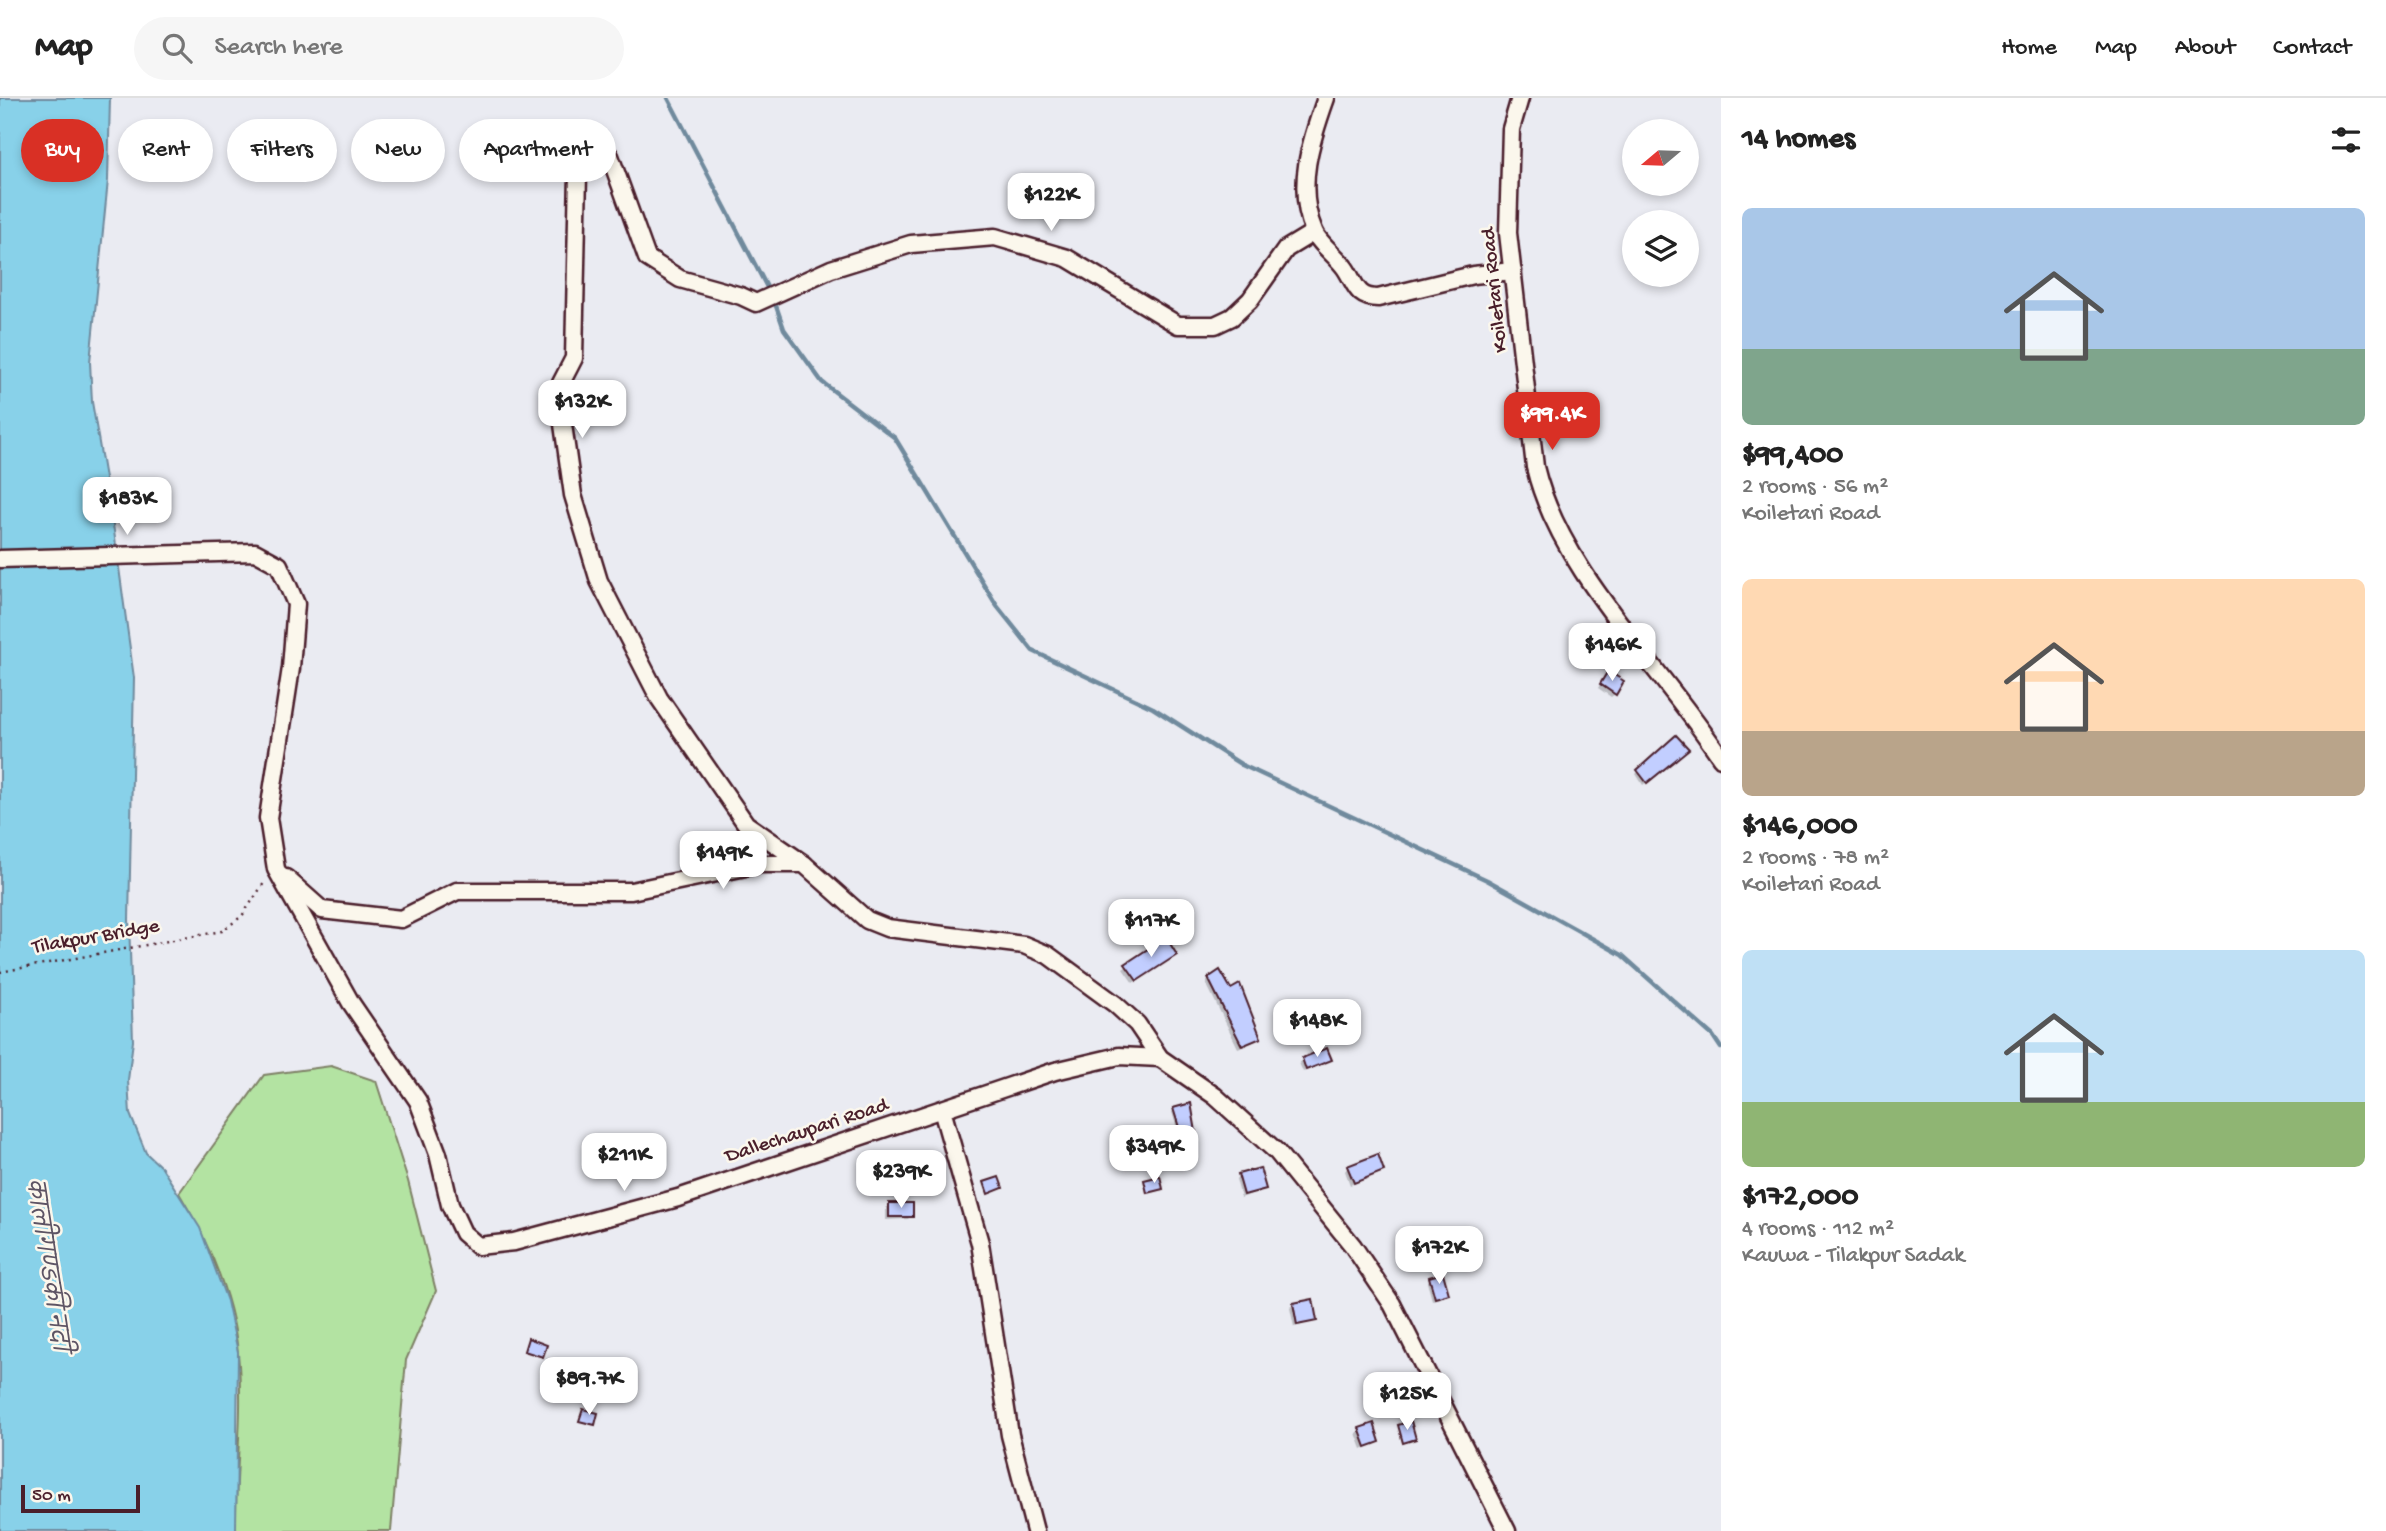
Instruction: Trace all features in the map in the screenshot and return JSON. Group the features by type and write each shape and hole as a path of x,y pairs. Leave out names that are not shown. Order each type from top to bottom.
{"street":[{"path":"1326,98 1312,142 1304,185 1314,232 1366,298 1473,275 1513,271"},
{"name":"Koiletari Road","path":"1520,98 1511,129 1508,233 1535,467 1541,494 1585,576 1696,720 1721,758"},
{"path":"1314,232 1286,249 1250,300 1232,317 1215,325 1178,325 1067,258 995,237 911,244 831,269 756,303 741,296 680,279 647,258 610,156 591,147 578,173 574,358 558,389 573,495 599,581 659,698 746,824 804,864 867,920 887,928 1024,945 1048,955 1137,1024 1160,1058 1215,1096 1277,1152 1353,1246 1392,1304 1507,1531"},
{"path":"0,559 255,552 279,565 296,604 290,668 268,818 276,869 321,910 401,919 457,891 631,891 760,864 804,864"},
{"name":"Dallechaupari Road","path":"276,869 351,1003 418,1101 438,1154 450,1205 463,1233 478,1246 514,1242 678,1198 836,1142 942,1110 1055,1070 1119,1056 1160,1058"},
{"path":"942,1110 979,1243 1010,1436 1035,1531"}],"path":[{"name":"Tilakpur Bridge","path":"0,972 222,931 242,916 276,869"}],"green space":[{"path":"331,1066 376,1081 408,1181 436,1291 406,1360 391,1531 236,1531 240,1375 235,1332 218,1270 179,1193 264,1075"}],"water":[{"name":"कालीगण्डकी नदी","path":"0,98 110,98 108,180 90,362 92,402 114,531 134,678 129,920 133,1041 128,1080 130,1114 146,1153 162,1168 200,1228 227,1301 238,1352 236,1531 0,1531"}],"building":[{"path":"1608,671 1624,681 1616,695 1600,684"},
{"path":"1676,735 1689,749 1647,783 1637,770"},
{"path":"1166,937 1177,955 1137,981 1125,964"},
{"path":"1220,970 1231,989 1240,984 1261,1038 1242,1046 1208,978"},
{"path":"1327,1048 1332,1060 1306,1070 1302,1058"},
{"path":"1191,1103 1198,1143 1185,1147 1173,1108"},
{"path":"1378,1154 1384,1171 1354,1183 1347,1166"},
{"path":"1260,1168 1266,1189 1244,1195 1238,1174"},
{"path":"1160,1176 1163,1189 1147,1193 1144,1180"},
{"path":"999,1177 1003,1188 988,1194 984,1182"},
{"path":"889,1203 913,1203 913,1217 889,1217"},
{"path":"1443,1273 1449,1294 1435,1298 1429,1277"},
{"path":"1313,1299 1317,1321 1297,1325 1293,1303"},
{"path":"528,1338 547,1345 543,1357 524,1351"},
{"path":"583,1409 598,1413 595,1425 579,1421"},
{"path":"1411,1421 1416,1439 1403,1443 1398,1425"},
{"path":"1374,1423 1380,1442 1366,1447 1359,1428"}],"waterway":[{"path":"668,98 770,293"},
{"path":"774,300 784,329 822,382 895,438 997,606 1033,651 1153,708 1242,765 1487,880 1622,955 1713,1036 1721,1048"}]}
